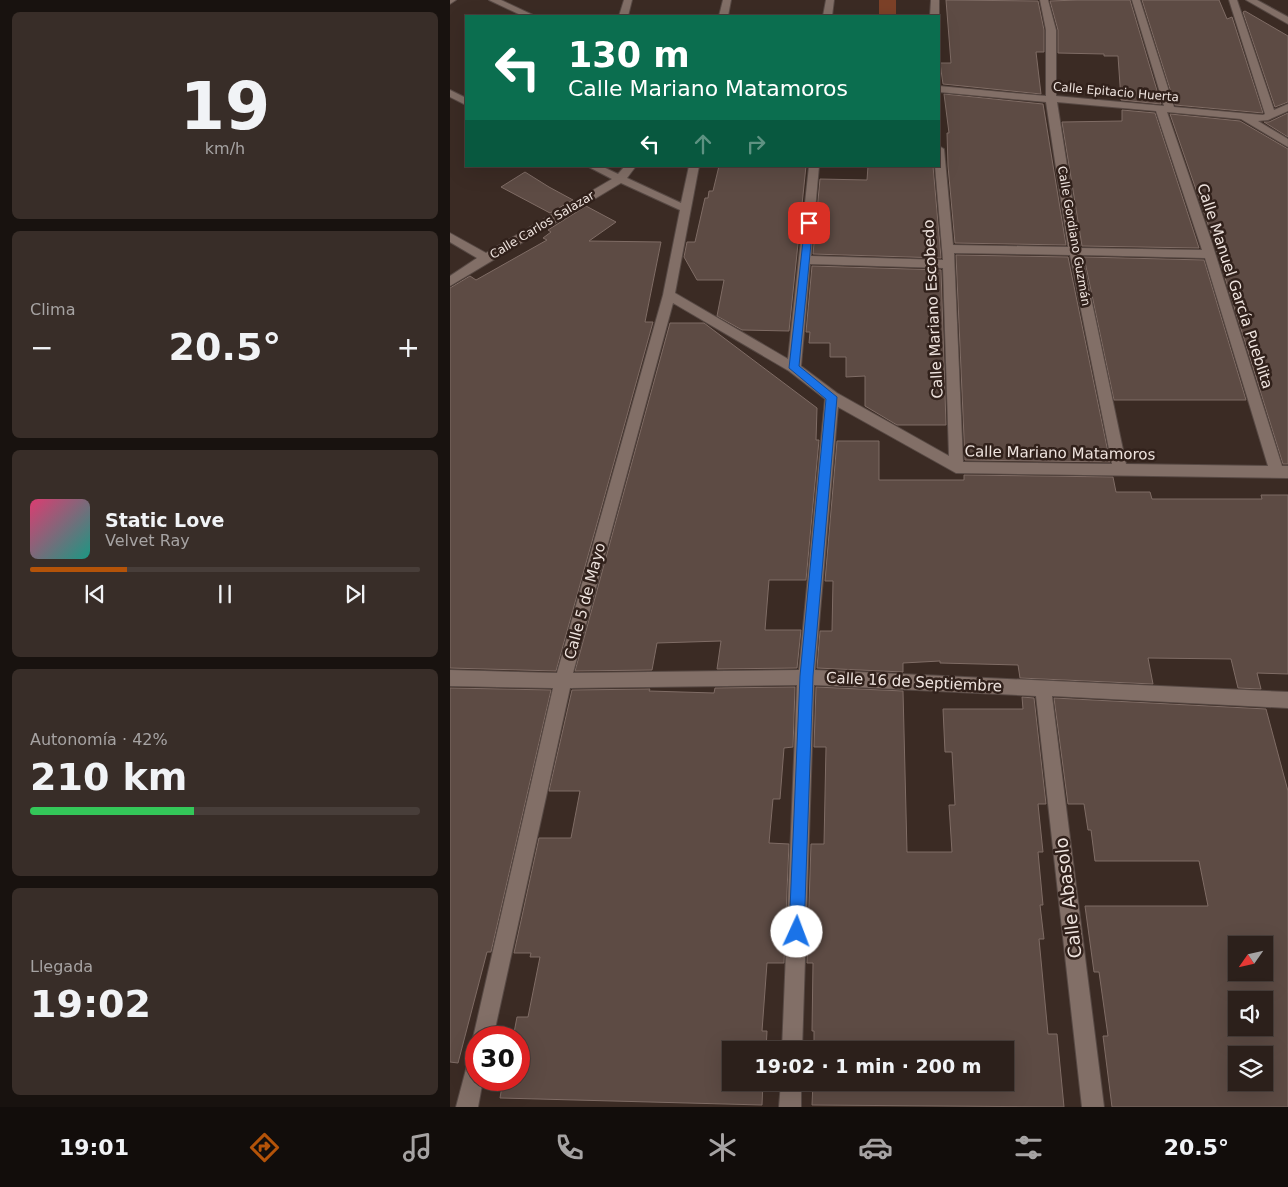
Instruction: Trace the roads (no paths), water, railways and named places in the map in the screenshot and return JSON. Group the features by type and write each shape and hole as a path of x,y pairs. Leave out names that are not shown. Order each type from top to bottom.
{"street":[{"path":"493,0 528,15"},
{"path":"624,15 628,0"},
{"path":"724,15 727,0"},
{"path":"828,15 830,0"},
{"path":"935,0 935,15"},
{"name":"Calle Gordiano Guzmán","path":"1044,0 1051,30 1051,99 1075,252 1120,470"},
{"name":"Calle Manuel García Pueblita","path":"1136,0 1166,110 1209,254 1282,472"},
{"path":"1233,0 1270,113"},
{"path":"1250,0 1288,21"},
{"name":"Calle Epitacio Huerta","path":"940,89 1264,118 1270,113 1288,107"},
{"path":"450,93 465,101"},
{"path":"1243,116 1288,144"},
{"name":"Calle Mariano Escobedo","path":"940,160 949,264 956,467"},
{"path":"594,167 618,180 686,209"},
{"name":"Calle Carlos Salazar","path":"450,282 486,258 618,180 630,167"},
{"name":"Calle 5 de Mayo","path":"485,1026 563,681 669,295 694,167"},
{"path":"794,368 814,167"},
{"path":"450,237 486,258"},
{"path":"948,249 1209,254"},
{"path":"806,260 949,264"},
{"name":"Calle Mariano Matamoros","path":"669,295 794,368 832,397 956,467 1282,472"},
{"path":"792,1041 806,676 832,397"},
{"name":"Calle 16 de Septiembre","path":"450,678 563,681 806,676 1288,700"},
{"name":"Calle Abasolo","path":"1043,688 1093,1107"},
{"path":"467,1107 470,1091"},
{"path":"790,1107 791,1091"}]}
